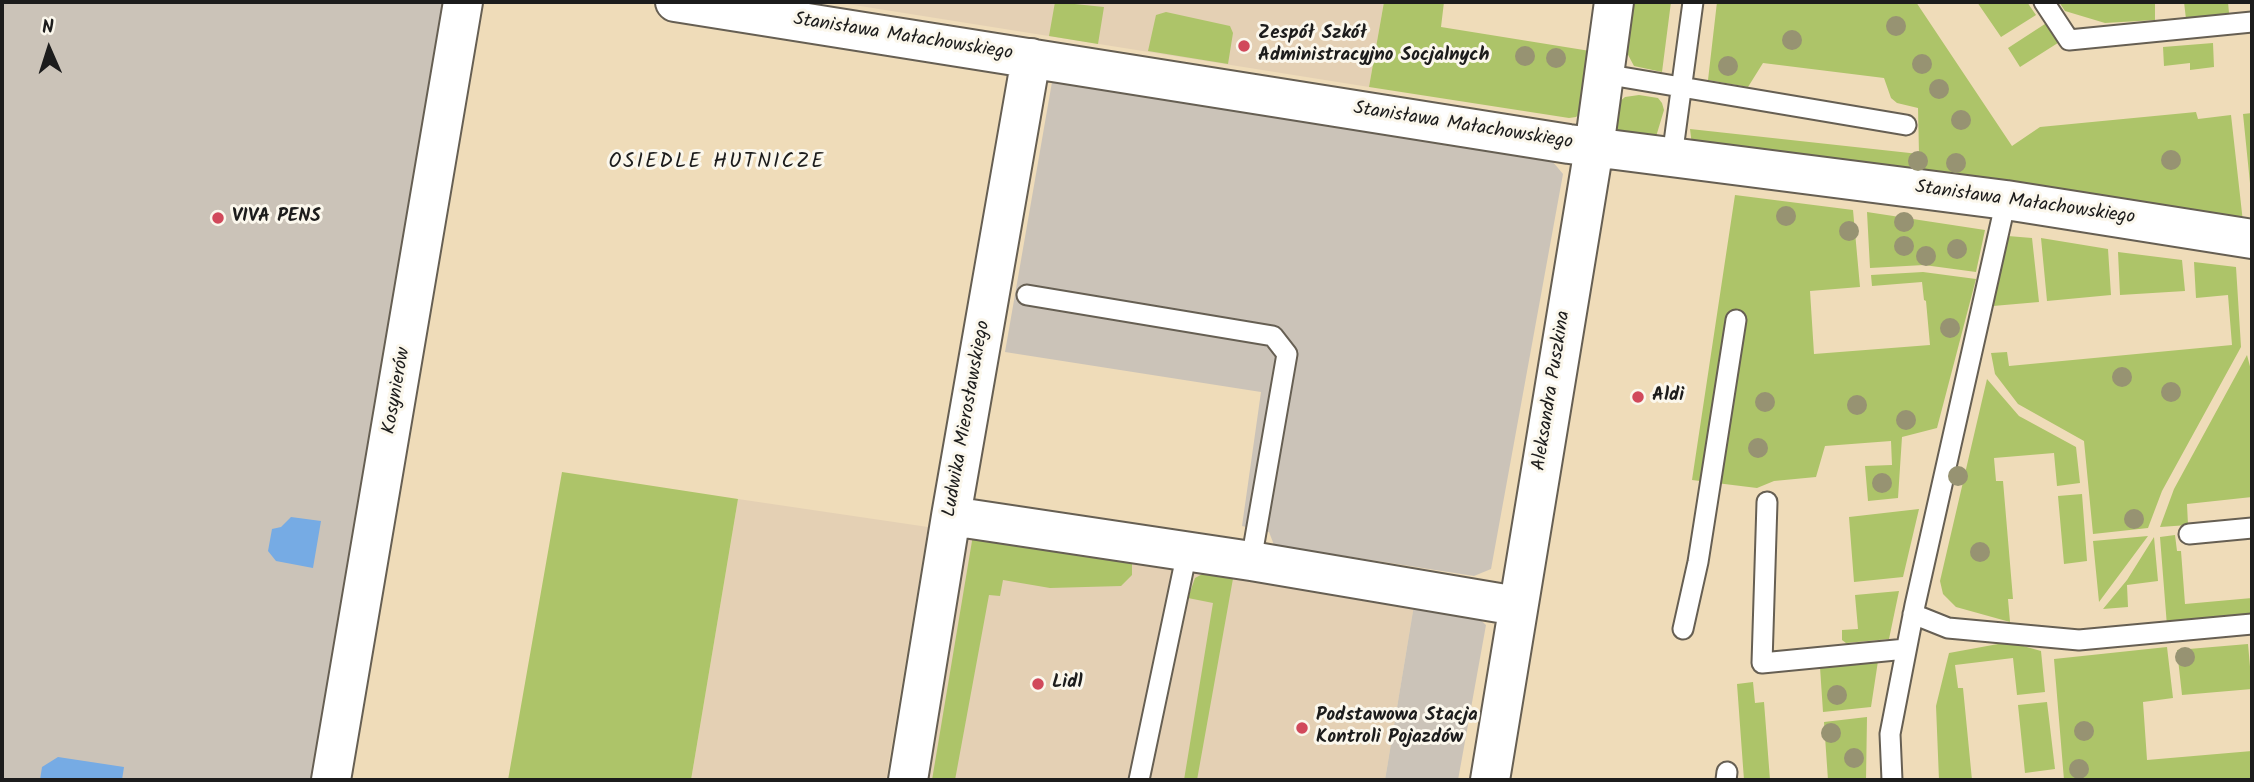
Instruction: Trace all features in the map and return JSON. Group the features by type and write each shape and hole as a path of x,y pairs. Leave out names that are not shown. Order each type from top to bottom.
{"street":[{"name":"Kosynierów","path":"331,780 463,2"},
{"name":"Stanisława Małachowskiego","path":"676,2 1594,148 2006,200 2252,239"},
{"name":"Aleksandra Puszkina","path":"1490,780 1594,148 1615,2"},
{"name":"Ludwika Mierosławskiego","path":"908,780 1031,58"},
{"path":"951,516 1251,561 1517,606"}],"lane":[{"path":"1672,157 1693,2"},
{"path":"2044,2 2069,40 2252,22"},
{"path":"1604,74 1906,125"},
{"path":"1892,780 1890,734 1906,649 2006,200"},
{"path":"1027,295 1273,336 1287,354 1251,561"},
{"path":"1683,629 1698,562 1736,320"},
{"path":"1767,502 1762,663 1906,649"},
{"path":"2189,534 2252,528"},
{"path":"1139,780 1187,552"},
{"path":"1913,614 1948,628 2079,640 2252,624"}],"shaded area":[{"path":"2,2 463,2 332,780 2,780"},
{"name":"Zespół Szkół Administracyjno Socjalnych","path":"835,2 1384,2 1369,87"},
{"path":"1052,82 1553,162 1563,174 1491,569 1474,576 1274,545 1269,532 1242,526 1261,392 1005,352"},
{"path":"738,499 928,527 886,780 691,780"},
{"path":"968,537 1415,599 1385,780 922,780 960,545"},
{"path":"1415,599 1472,612 1486,625 1458,780 1385,780"}],"green space":[{"path":"1055,2 1104,7 1098,44 1049,36"},
{"path":"1384,2 1444,2 1441,27 1590,51 1582,112 1569,118 1369,87"},
{"path":"1632,2 1671,2 1662,72 1634,66 1626,51"},
{"path":"1717,2 1916,2 2012,146 2040,127 2196,112 2198,119 2231,115 2243,222 1692,145 1690,129 1919,154 1918,108 1897,103 1891,98 1884,78 1763,63 1748,87 1708,80"},
{"path":"1977,2 2027,2 2036,15 2001,37"},
{"path":"2059,2 2155,2 2155,20 2105,23 2065,11"},
{"path":"2184,2 2228,2 2229,13 2186,19"},
{"path":"1166,12 1230,26 1233,33 1228,64 1148,51 1156,15"},
{"path":"2048,22 2061,41 2020,67 2008,48"},
{"path":"2213,43 2214,67 2190,70 2190,63 2164,66 2163,47"},
{"path":"1639,95 1658,98 1662,103 1664,110 1655,140 1619,135 1615,130 1618,103 1625,97"},
{"path":"2252,113 2252,203 2243,114"},
{"path":"1735,195 1853,210 1860,287 1810,291 1814,354 1930,345 1922,282 1872,286 1871,275 1923,272 1976,279 1937,428 1902,437 1898,498 1868,501 1865,466 1892,465 1891,441 1825,446 1816,477 1774,481 1757,488 1692,480"},
{"path":"1867,212 1985,230 1976,272 1924,265 1870,268"},
{"path":"2008,236 2032,238 2039,302 1993,306"},
{"path":"2041,238 2108,249 2111,295 2047,301"},
{"path":"2118,252 2182,260 2185,291 2120,295"},
{"path":"2194,262 2236,267 2241,347 2162,491 2148,528 2093,534 2084,441 2018,404 1995,374 1991,353 2007,352 2009,366 2232,345 2228,295 2196,298"},
{"path":"2247,355 2252,374 2252,497 2187,504 2188,525 2160,527 2174,489"},
{"path":"1987,379 2019,416 2076,447 2080,483 2057,486 2054,453 1994,458 1996,481 2003,481 2013,599 2008,599 2010,622 1956,607 1943,594 1940,581"},
{"path":"562,472 738,499 691,780 508,780"},
{"path":"2082,494 2087,561 2064,564 2058,496"},
{"path":"1919,509 1903,577 1854,582 1849,517"},
{"path":"973,535 1123,557 1132,563 1132,575 1121,586 1050,588 1003,580 1000,596 989,595 955,780 932,780"},
{"path":"2175,535 2177,551 2181,551 2185,604 2252,598 2252,618 2167,626 2160,537"},
{"path":"2148,536 2099,602 2093,541"},
{"path":"2154,537 2158,581 2127,585 2128,607 2103,609 2127,580"},
{"path":"1208,571 1234,573 1197,780 1184,780 1213,603 1188,598 1195,578"},
{"path":"1899,591 1889,639 1846,643 1842,640 1842,630 1858,629 1855,595"},
{"path":"2009,642 2041,651 2045,692 2017,695 2013,658 1955,665 1958,688 1963,688 1972,780 1939,780 1936,706 1949,653"},
{"path":"2248,644 2252,689 2182,695 2177,650"},
{"path":"2167,647 2173,698 2143,702 2147,760 2252,751 2252,780 2064,780 2054,659"},
{"path":"1878,661 1871,707 1823,712 1820,667"},
{"path":"1753,682 1755,703 1764,702 1770,780 1744,780 1737,684"},
{"path":"2047,702 2055,769 2025,773 2018,705"},
{"path":"1867,717 1866,780 1828,780 1824,722"}],"water":[{"path":"291,517 321,521 313,568 276,561 268,551 272,529 281,527"},
{"path":"58,757 124,767 122,780 40,780 42,767"}],"place":[{"name":"Zespół Szkół Administracyjno Socjalnych","path":"1244,46"},
{"name":"VIVA PENS","path":"218,218"},
{"name":"Aldi","path":"1638,397"},
{"name":"Lidl","path":"1038,684"},
{"name":"Podstawowa Stacja Kontroli Pojazdów","path":"1302,728"}],"district":[{"name":"OSIEDLE HUTNICZE","path":"717,163"}]}
